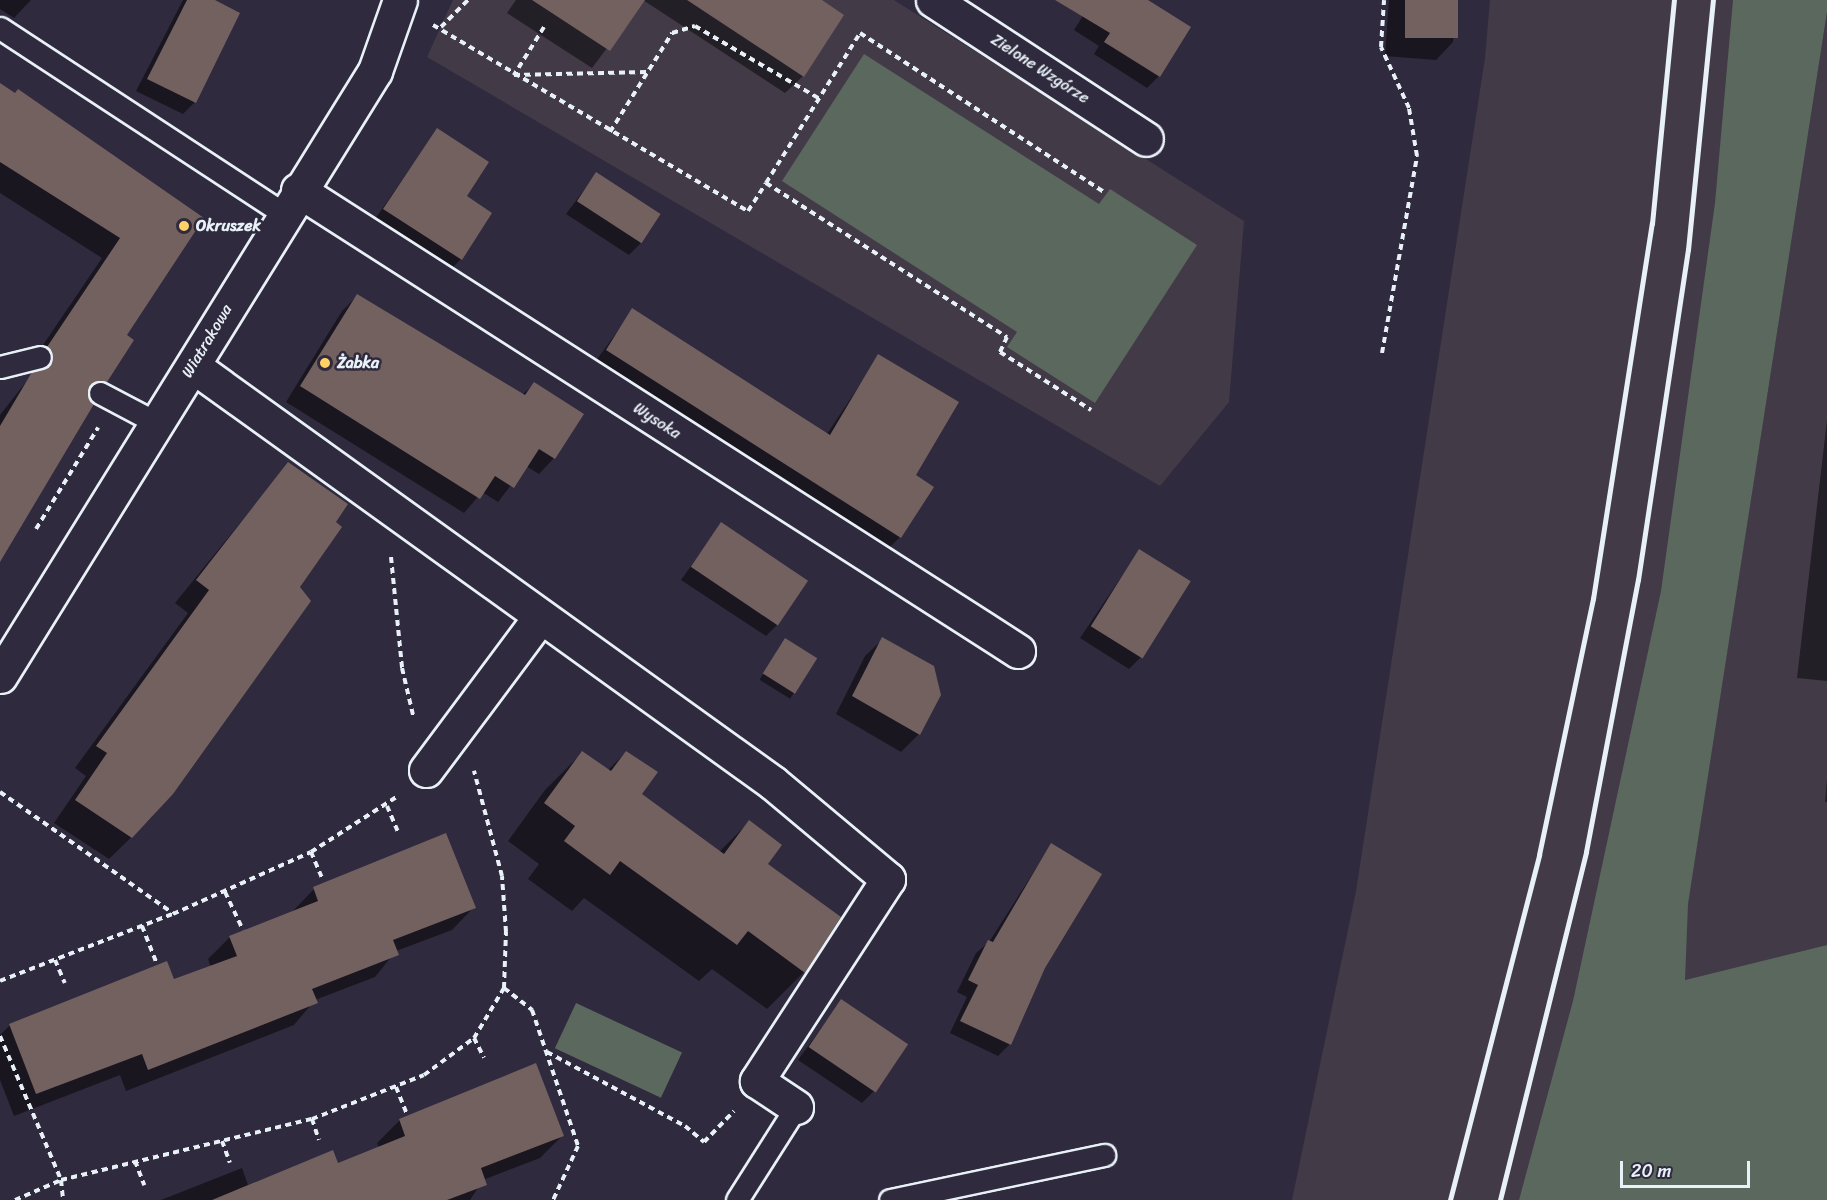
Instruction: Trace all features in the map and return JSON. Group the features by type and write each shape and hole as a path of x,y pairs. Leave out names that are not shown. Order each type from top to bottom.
{"street":[{"name":"Wiatrakowa","path":"0,676 193,366 291,202 375,71 400,0"},
{"name":"Zielone Wzgórze","path":"933,0 1146,139"},
{"name":"Wysoka","path":"291,202 1018,651"},
{"path":"193,366 391,505 540,617 773,783 888,879 757,1081 796,1107"},
{"path":"426,770 452,742 540,617"}],"lane":[{"path":"0,28 291,202"},
{"path":"0,367 40,357"},
{"path":"100,393 157,423"},
{"path":"737,1200 796,1107"},
{"path":"890,1200 1104,1155"}],"path":[{"path":"468,0 441,27 514,75 748,212 860,33 1104,193"},
{"path":"1382,353 1417,156 1409,108 1382,47 1384,0"},
{"path":"610,132 672,33 695,26 818,98"},
{"path":"514,75 544,27"},
{"path":"514,75 648,72"},
{"path":"766,183 1007,337 1000,352 1091,410"},
{"path":"36,529 103,421"},
{"path":"0,981 173,914 311,852 387,806 426,770 402,669 392,589 391,505"},
{"path":"15,1200 61,1180 312,1119 396,1088 474,1038 504,988 502,876 479,777 452,742"},
{"path":"0,792 173,914"},
{"path":"387,806 399,834"},
{"path":"311,852 322,878"},
{"path":"225,892 243,930"},
{"path":"142,926 157,964"},
{"path":"55,960 64,984"},
{"path":"504,988 532,1010 578,1146 553,1200"},
{"path":"0,1035 61,1180 63,1200"},
{"path":"474,1038 484,1058"},
{"path":"547,1052 685,1126 704,1142 757,1081"},
{"path":"396,1088 407,1114"},
{"path":"312,1119 319,1140"},
{"path":"222,1141 230,1163"},
{"path":"135,1161 144,1185"}],"shaded area":[{"path":"453,0 894,0 1244,221 1229,402 1160,486 427,57"},
{"path":"1490,0 1738,0 1690,889 1827,12 1827,945 1685,980 1540,1134 1519,1200 1292,1200 1356,891 1485,58"}],"green space":[{"path":"1733,0 1827,0 1827,12 1688,904 1685,980 1827,945 1827,1200 1519,1200 1573,1001 1661,591 1715,203"},
{"path":"864,54 1099,204 1110,189 1197,245 1095,403 1007,347 1017,332 782,181"},
{"path":"576,1003 682,1052 661,1098 555,1048"}],"building":[{"path":"187,0 215,0 240,13 196,103 147,79"},
{"path":"532,0 645,0 610,51"},
{"path":"687,0 822,0 844,15 804,77"},
{"path":"1055,0 1148,0 1191,27 1160,77 1104,42 1110,33"},
{"path":"1405,0 1458,0 1458,38 1405,38"},
{"path":"0,83 15,93 18,89 204,218 127,335 134,340 107,382 89,387 94,404 0,562 0,426 32,372 49,366 52,354 47,347 120,238 0,162"},
{"path":"437,128 489,162 467,196 492,213 462,260 383,209"},
{"path":"596,172 661,214 642,243 577,201"},
{"path":"357,294 525,395 534,382 584,414 555,459 539,449 514,488 495,476 480,499 300,386"},
{"path":"632,308 830,435 878,354 959,402 916,475 934,487 901,538 606,350"},
{"path":"288,462 348,504 336,522 342,527 300,587 311,601 173,794 132,838 75,800 107,753 96,746 209,590 196,580"},
{"path":"721,522 808,581 778,625 691,567"},
{"path":"1139,549 1191,581 1143,658 1091,626"},
{"path":"882,637 934,666 941,695 920,735 852,696"},
{"path":"785,638 817,658 795,694 763,674"},
{"path":"582,751 611,771 626,751 658,772 642,794 724,854 749,820 782,845 768,864 841,917 805,973 748,931 737,945 620,861 610,875 564,841 575,826 544,803"},
{"path":"446,833 476,908 393,940 399,955 312,989 318,1003 148,1070 142,1054 36,1094 9,1024 167,961 174,979 237,956 229,936 318,901 313,887"},
{"path":"1051,843 1102,874 1045,968 1011,1045 960,1021 978,985 968,980 988,940 993,942"},
{"path":"841,999 908,1044 876,1092 809,1047"},
{"path":"536,1063 564,1136 481,1168 487,1185 447,1200 212,1200 333,1150 338,1163 405,1136 399,1119"}],"railway":[{"path":"1450,1200 1539,855 1593,599 1652,224 1674,0"},
{"path":"1500,1200 1586,852 1638,580 1688,250 1713,0"}],"place":[{"name":"Okruszek","path":"184,226"},
{"name":"Żabka","path":"325,363"}]}
